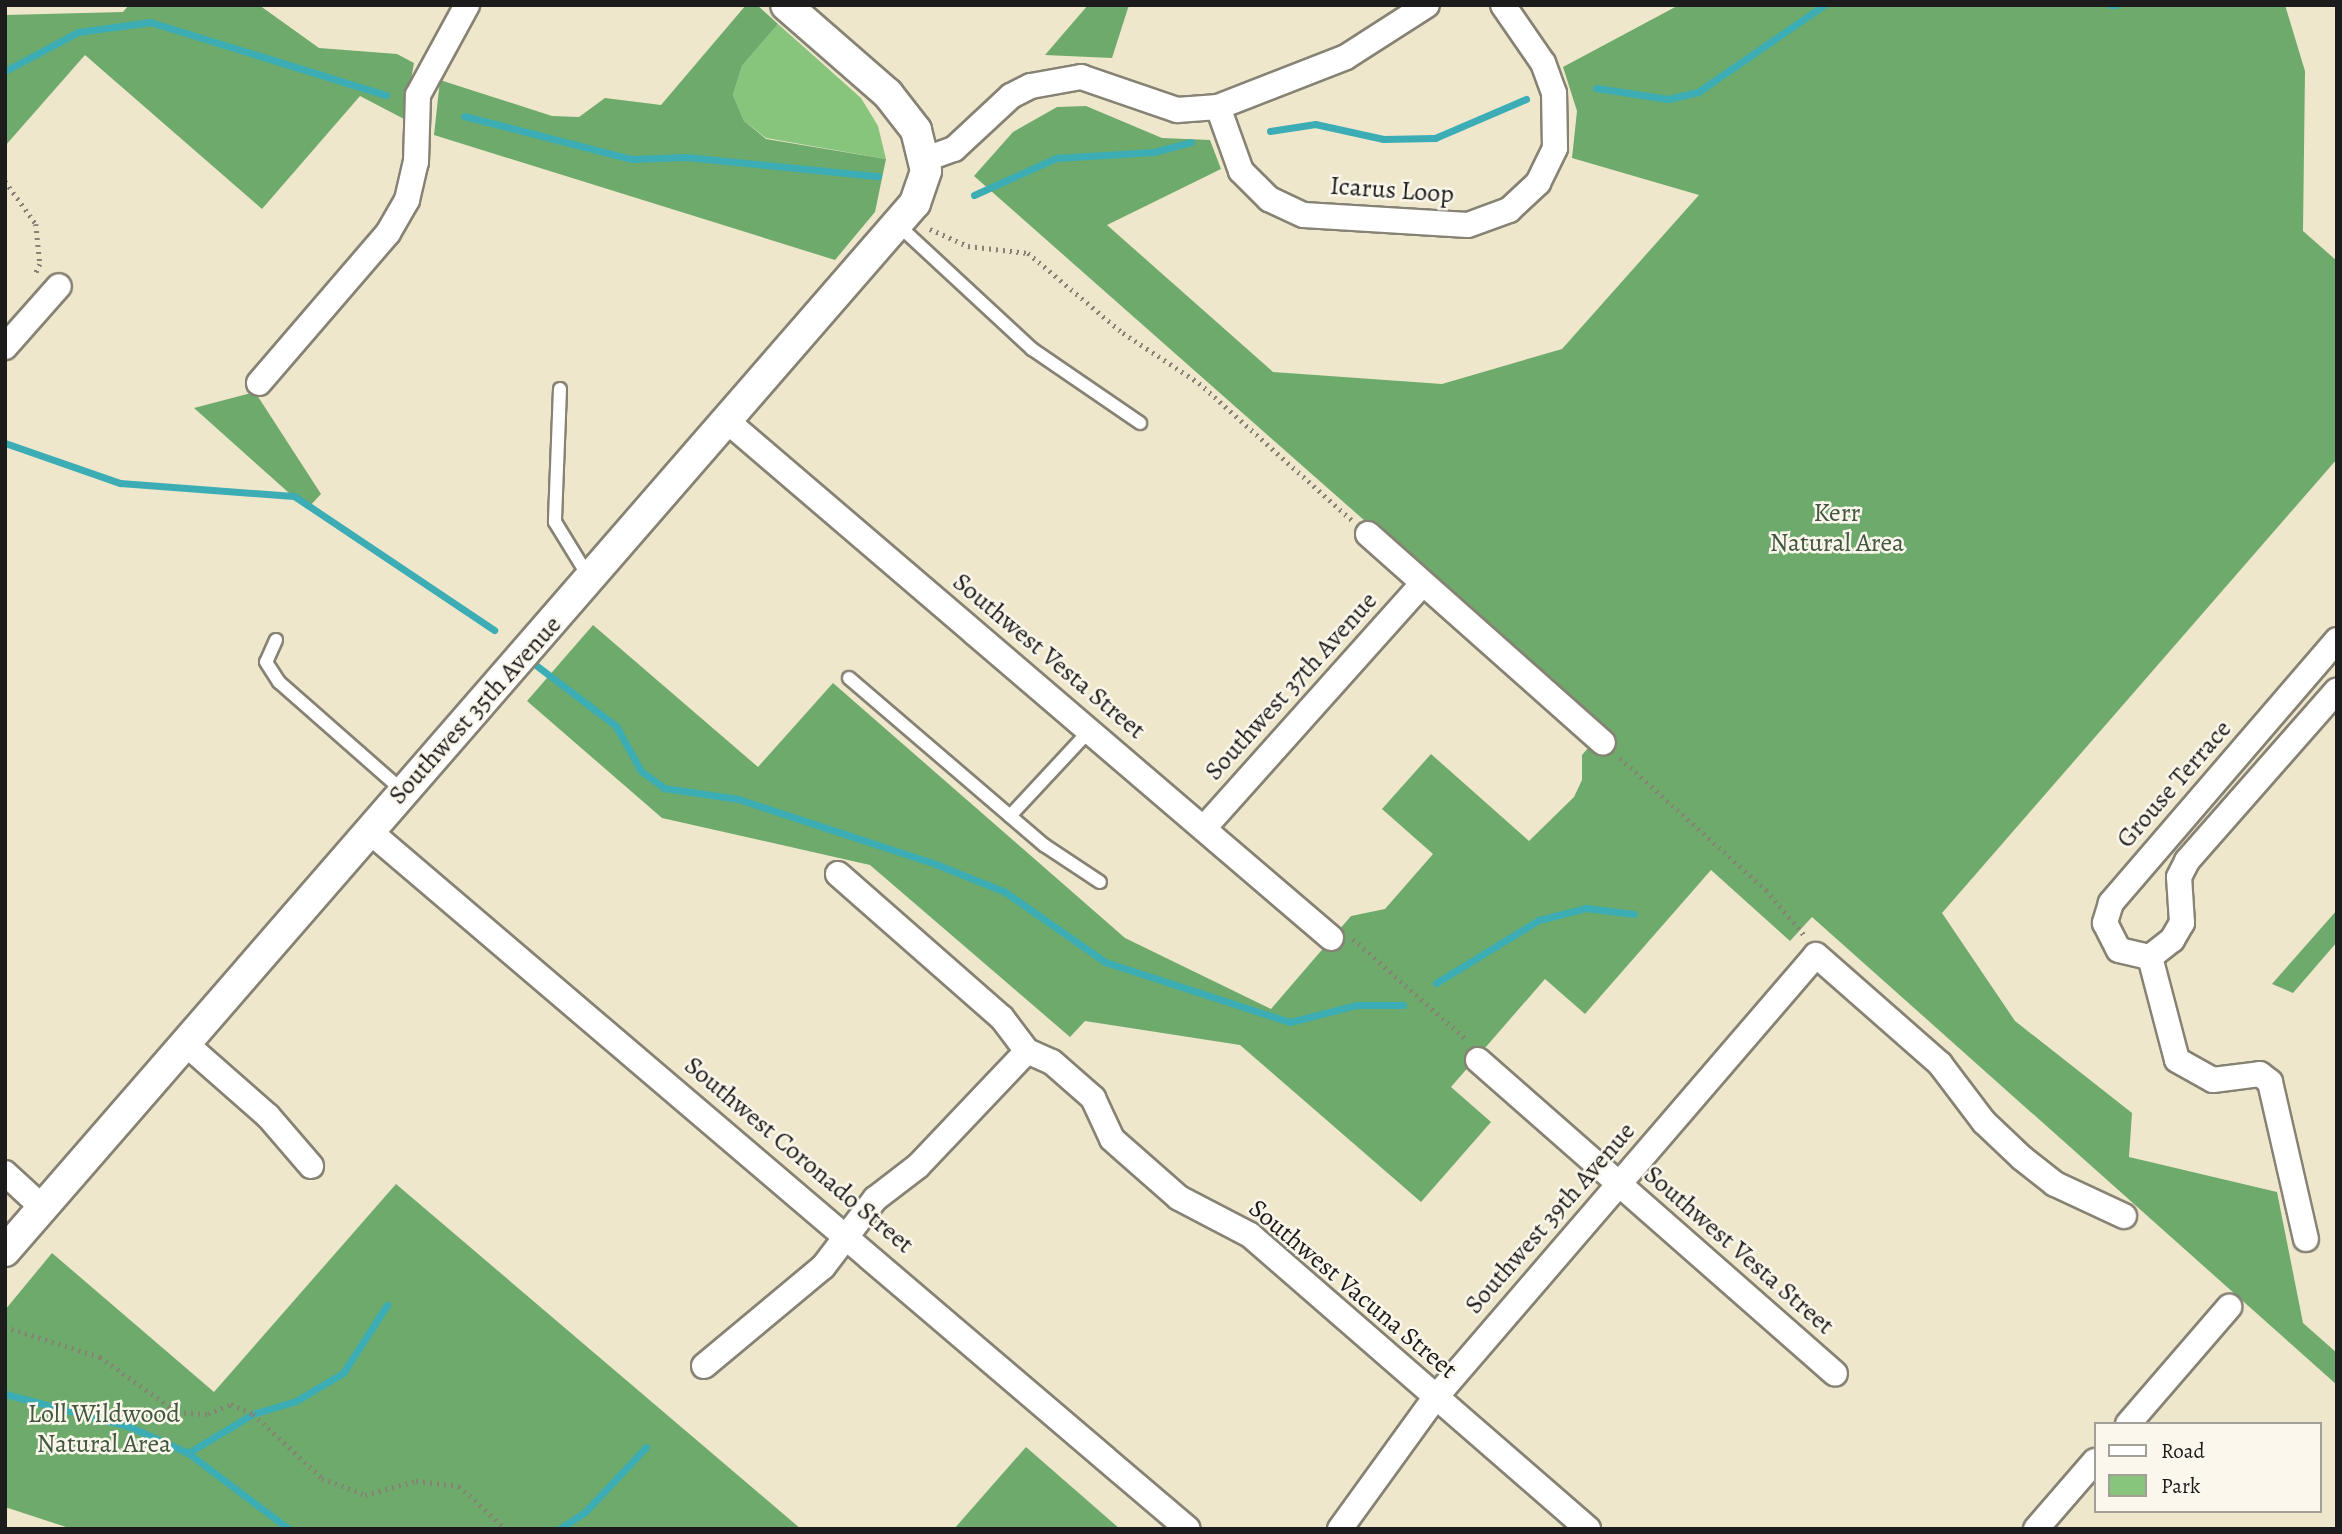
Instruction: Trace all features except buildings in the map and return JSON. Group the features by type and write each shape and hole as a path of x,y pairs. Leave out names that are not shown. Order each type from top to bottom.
{"street":[{"path":"259,383 388,233 407,200 416,162 418,95 467,5"},
{"path":"786,5 888,94 916,130 926,159 954,149 1011,96 1054,80 1103,81 1177,110 1218,107 1346,57 1427,5"},
{"name":"Icarus Loop","path":"1218,107 1241,171 1269,199 1304,215 1468,225 1509,209 1538,183 1555,148 1555,93 1543,63 1503,5"},
{"name":"Southwest 35th Avenue","path":"5,1251 368,830 902,220 922,188 926,159"},
{"path":"5,346 59,286"},
{"name":"Southwest Vesta Street","path":"727,421 1331,938"},
{"path":"1368,534 1603,743"},
{"name":"Southwest 37th Avenue","path":"1204,828 1422,584"},
{"name":"Grouse Terrace","path":"2150,957 2119,950 2110,940 2105,923 2111,903 2337,640"},
{"path":"2306,1239 2270,1082 2260,1074 2213,1080 2177,1060 2150,957 2179,930 2179,877 2187,861 2337,691"},
{"name":"Southwest Coronado Street","path":"368,830 1188,1529"},
{"name":"Southwest Vacuna Street","path":"838,874 1002,1018 1027,1051 1052,1062 1093,1098 1112,1139 1183,1202 1250,1235 1588,1529"},
{"path":"1816,955 1940,1064 1984,1122 2022,1158 2055,1184 2124,1216"},
{"name":"Southwest 39th Avenue","path":"1340,1529 1435,1398 1816,955"},
{"path":"186,1044 268,1116 311,1166"},
{"path":"704,1366 823,1268 875,1199 918,1166 1027,1051"},
{"name":"Southwest Vesta Street","path":"1478,1060 1835,1374"},
{"path":"5,1173 42,1207"},
{"path":"2130,1422 2229,1307"},
{"path":"2036,1529 2094,1462"}],"lane":[{"path":"902,220 1032,349 1140,423"},
{"path":"560,389 555,523 590,579"},
{"path":"276,640 266,662 270,671 403,791"},
{"path":"849,678 1010,816 1100,882"},
{"path":"1010,816 1090,730"}],"path":[{"path":"5,181 36,224 37,310"},
{"path":"902,220 968,246 1028,253 1123,333 1199,383 1368,534"},
{"path":"1603,743 1766,890 1816,955"},
{"path":"1331,938 1353,939 1477,1048 1478,1060"},
{"path":"5,1327 100,1357 177,1412 208,1414 231,1404 253,1413 322,1478 365,1495 416,1482 459,1486 506,1529"}],"green space":[{"path":"129,5 259,5 319,48 397,54 414,63 404,119 360,96 262,209 85,55 5,146 5,15 123,12"},
{"path":"746,5 757,5 778,24 742,66 733,95 744,121 766,139 886,159 875,212 835,260 434,135 440,80 552,116 579,117 605,98 661,105"},
{"path":"1088,5 1129,5 1112,58 1045,55"},
{"name":"Kerr Natural Area","path":"1679,5 2285,5 2305,71 2303,231 2337,261 2337,459 1942,913 2015,1021 2132,1113 2129,1157 2277,1192 2303,1323 2337,1353 2337,1385 1812,917 1790,941 1711,870 1585,1014 1545,979 1451,1087 1491,1122 1421,1202 1240,1045 1085,1021 1070,1037 870,865 662,818 527,701 593,625 758,767 833,683 1125,938 1271,1009 1351,916 1385,909 1433,854 1382,809 1431,754 1529,841 1574,797 1582,780 1582,755 1603,731 974,176 1013,132 1057,107 1086,106 1162,138 1210,140 1221,169 1107,225 1273,372 1442,384 1562,349 1699,195 1572,158 1577,111 1563,67"},
{"path":"778,24 861,98 878,126 886,159 766,138 744,121 733,95 742,66"},
{"path":"255,392 321,494 307,509 194,408"},
{"path":"2337,910 2337,942 2293,993 2272,984"},
{"name":"Loll Wildwood Natural Area","path":"396,1184 801,1529 72,1529 5,1507 5,1310 52,1253 214,1392"},
{"path":"1026,1447 1120,1529 954,1529"}],"waterway":[{"path":"1596,88 1668,99 1698,92 1824,5"},
{"path":"5,71 78,32 150,22 386,95"},
{"path":"1270,131 1315,124 1383,139 1435,138 1526,99"},
{"path":"464,116 632,159 686,157 878,176"},
{"path":"974,195 1056,158 1154,152 1191,142"},
{"path":"5,443 120,483 294,496 494,630"},
{"path":"537,666 616,726 641,771 664,788 738,799 933,863 1005,892 1105,962 1290,1022 1356,1005 1403,1005"},
{"path":"1436,983 1539,920 1586,908 1634,914"},
{"path":"188,1453 253,1414 296,1401 343,1373 387,1305"},
{"path":"5,1394 128,1426 188,1453 289,1529"},
{"path":"559,1529 585,1512 646,1447"}]}
